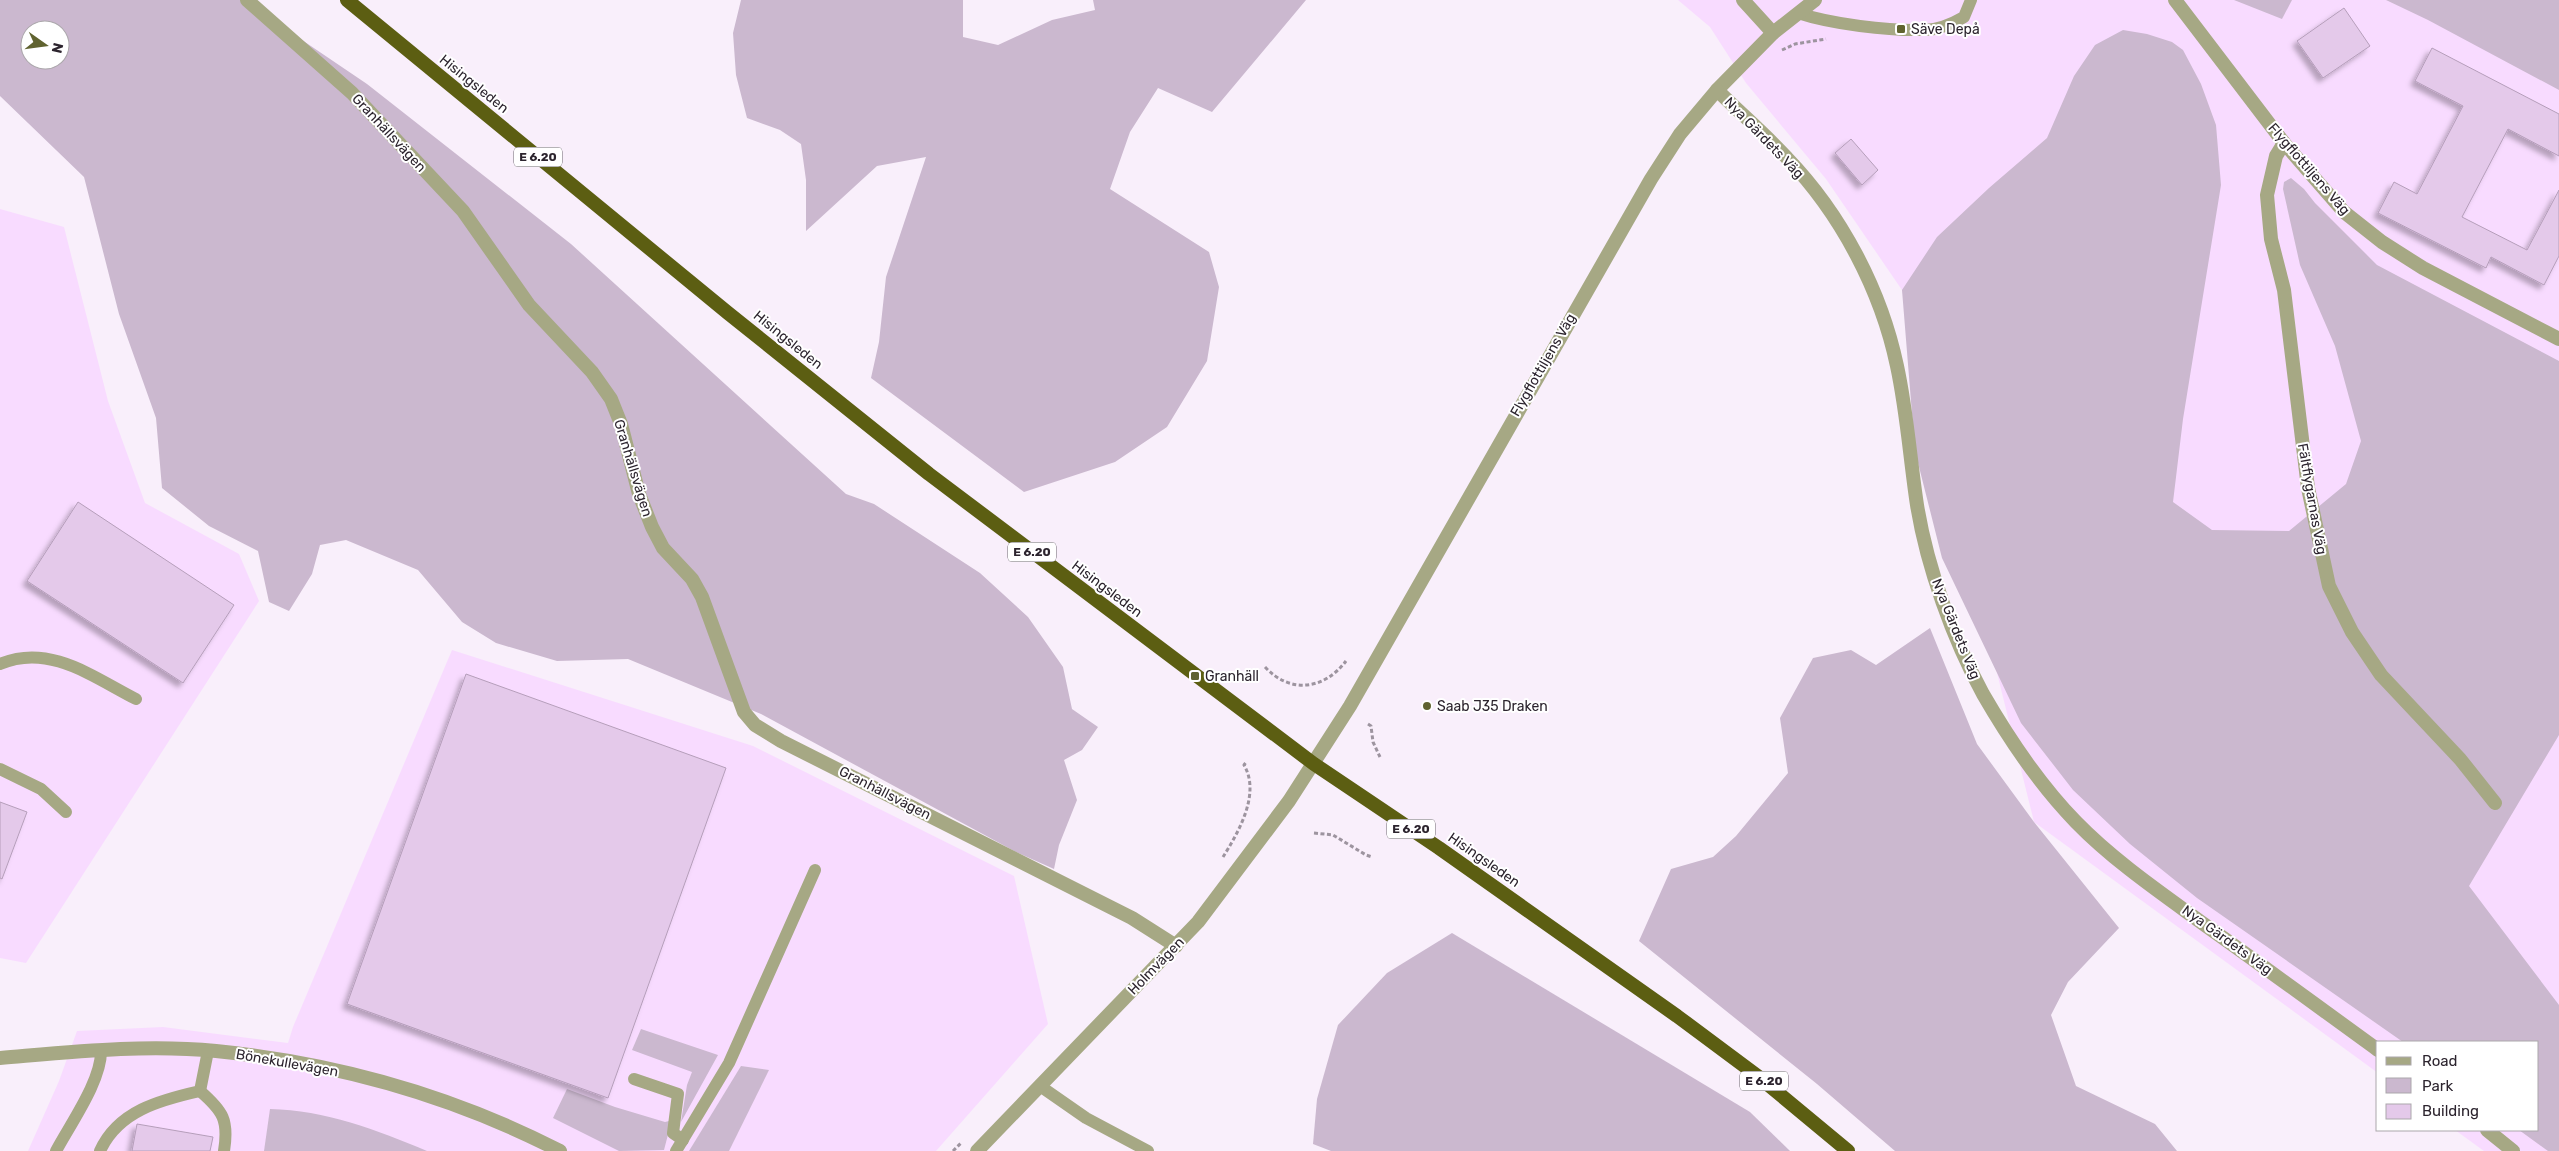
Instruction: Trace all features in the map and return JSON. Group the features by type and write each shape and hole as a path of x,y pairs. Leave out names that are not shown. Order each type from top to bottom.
{"highway":[{"name":"Hisingsleden","path":"348,0 736,319 929,474 1314,764 1439,848 1677,1016 1759,1077 1848,1151"}],"street":[{"name":"Granhällsvägen","path":"247,0 352,93 463,211 529,305 592,372 611,399 621,424 639,494 652,527 663,548 692,579 702,596 744,712 755,725 781,741 1132,918 1176,946"},
{"path":"1743,0 1770,36"},
{"name":"Flygflottiljens Väg","path":"1314,764 1367,678 1651,179 1680,134 1718,90 1770,36 1815,0"},
{"name":"Flygflottiljens Väg","path":"2175,0 2284,143 2344,212 2382,242 2423,268 2559,339"},
{"name":"Nya Gärdets Väg","path":"1718,90 1789,159 1821,199 1845,234 1866,276 1885,324 1897,364 1917,508 1934,573 1950,621 1982,692 2020,754 2076,822 2142,879 2376,1049"},
{"name":"Fältflygarnas Väg","path":"2284,143 2276,156 2268,195 2271,239 2284,290 2308,488 2329,586 2352,632 2381,675 2460,759 2495,803"},
{"name":"Holmvägen","path":"977,1151 1176,946 1217,899 1314,764"},
{"name":"Bönekullevägen","path":"0,1058 101,1050 208,1051 306,1064 424,1093 506,1124 560,1151"},
{"path":"2488,1131 2514,1151"}],"lane":[{"path":"1798,14 1820,20 1925,30 1950,25 1964,18 1971,0"},
{"path":"0,664 11,659 38,656 63,662 136,699"},
{"path":"0,769 41,790 66,812"},
{"path":"679,1146 729,1063 815,870"},
{"path":"56,1151 95,1076 101,1062 101,1050"},
{"path":"200,1091 208,1051"},
{"path":"634,1079 678,1094 673,1133 679,1146"},
{"path":"1040,1086 1086,1118 1148,1151"},
{"path":"100,1151 107,1134 143,1108 200,1091"},
{"path":"200,1091 219,1107 227,1132 224,1151"}],"path":[{"path":"1770,36 1780,51 1795,44 1833,39"},
{"path":"1265,667 1296,687 1309,687 1335,674 1346,661"},
{"path":"1368,724 1371,726 1373,742 1381,756 1380,758"},
{"path":"1220,862 1244,815 1251,790 1248,773 1244,765 1248,761"},
{"path":"1314,833 1329,832 1372,857"}],"shaded area":[{"path":"1678,0 2559,0 2559,1151 2484,1151 2456,1131 2539,1131 2539,1041 2376,1041 2376,1072 2034,822 1902,290 1826,179 1746,83 1710,27"},
{"path":"0,209 64,227 108,401 145,503 239,554 259,601 26,963 0,958"},
{"path":"452,650 753,746 1014,876 1048,1024 936,1151 28,1151 59,1081 77,1031 163,1027 288,1043 293,1027"}],"green space":[{"path":"0,0 243,0 367,84 571,244 846,494 874,504 980,573 1028,617 1063,667 1072,709 1098,727 1082,750 1064,760 1077,800 1059,845 1054,869 1016,852 761,714 628,659 557,661 496,643 462,622 418,570 346,540 320,545 312,574 289,611 269,602 258,551 209,526 162,488 156,418 119,314 84,177 0,96"},
{"path":"741,0 963,0 963,37 998,45 1052,20 1095,10 1093,0 1306,0 1212,112 1158,88 1130,132 1110,189 1209,252 1219,287 1207,361 1167,427 1115,462 1024,492 871,378 879,342 886,277 926,157 877,166 806,231 806,180 801,144 780,130 747,118 736,75 733,33"},
{"path":"2234,0 2292,0 2282,19"},
{"path":"2386,0 2559,0 2559,90 2428,20"},
{"path":"2123,30 2147,34 2172,42 2183,50 2201,84 2216,125 2221,185 2183,419 2173,502 2212,530 2289,531 2346,484 2361,441 2335,346 2300,265 2283,189 2284,182 2291,178 2304,189 2315,203 2377,265 2559,361 2559,735 2469,886 2559,1005 2559,1151 2548,1151 2520,1131 2539,1131 2539,1041 2402,1041 2197,898 2130,844 2073,790 2021,723 1942,558 1915,451 1902,290 1937,237 1989,188 2047,138 2074,76 2095,45"},
{"path":"1930,628 1977,744 2034,822 2119,928 2068,982 2051,1015 2076,1086 2155,1124 2177,1151 1895,1151 1817,1084 1639,941 1671,869 1713,857 1736,836 1788,773 1780,718 1813,658 1851,650 1876,665"},
{"path":"1452,933 1750,1112 1790,1151 1331,1151 1313,1144 1317,1099 1338,1025 1387,973"},
{"path":"641,1029 718,1055 681,1122 687,1085 692,1072 632,1050"},
{"path":"741,1066 769,1070 729,1151 689,1151"},
{"path":"567,1089 615,1107 665,1122 669,1121 671,1123 664,1150 619,1151 553,1118"},
{"path":"270,1109 311,1113 350,1122 427,1151 264,1151"}],"building":[{"path":"2344,8 2370,46 2323,78 2297,41"},
{"path":"2432,48 2559,114 2559,156 2508,129 2462,217 2527,250 2559,190 2559,256 2544,285 2491,257 2486,268 2378,213 2394,182 2417,194 2463,106 2415,81"},
{"path":"1851,139 1878,170 1862,185 1835,153"},
{"path":"78,502 234,605 183,683 27,581"},
{"path":"466,674 726,768 608,1098 347,1004"},
{"path":"0,802 27,812 2,879 0,878"},
{"path":"137,1124 213,1137 210,1151 132,1151"}],"place":[{"name":"Säve Depå","path":"1901,29"},
{"name":"Granhäll","path":"1195,676"},
{"name":"Saab J35 Draken","path":"1427,706"}]}
